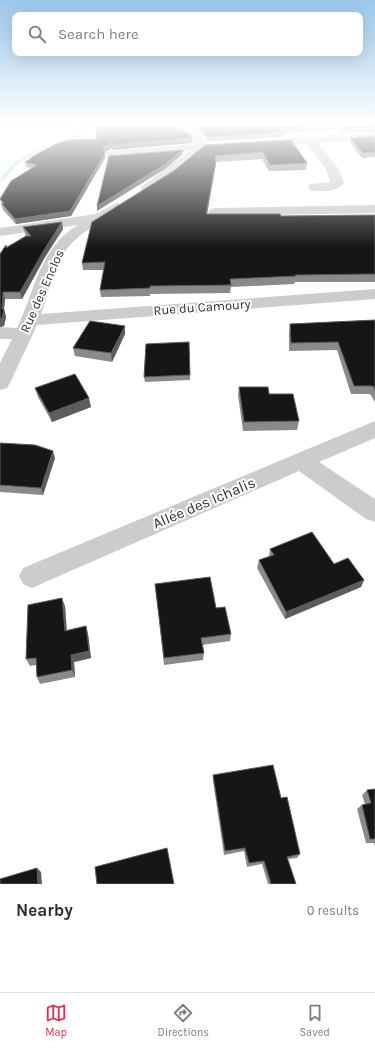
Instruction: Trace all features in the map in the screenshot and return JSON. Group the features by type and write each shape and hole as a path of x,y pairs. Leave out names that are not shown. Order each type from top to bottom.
{"street":[{"name":"Rue des Enclos","path":"0,384 26,327 48,269 63,244 76,232 170,174 179,166"},
{"path":"315,187 334,186 336,182 331,166"},
{"path":"215,212 375,209"},
{"path":"0,232 102,216"},
{"name":"Rue du Camoury","path":"0,333 26,327 375,294"},
{"name":"Allée des Ichalis","path":"32,576 302,462 375,429"},
{"path":"302,462 375,512"}],"building":[{"path":"35,166 97,166 70,211 15,219 2,204 4,203 0,199 11,181"},
{"path":"107,166 161,166 97,206"},
{"path":"179,166 215,166 206,214 280,214 281,216 375,215 375,274 295,275 296,276 230,279 231,285 150,286 150,288 100,290 105,262 82,263 92,222"},
{"path":"62,222 20,292 3,292 2,309 4,309 2,318 0,319 0,254 6,245 6,248 26,236 31,236 23,227"},
{"path":"375,320 375,390 373,386 354,386 338,342 291,343 290,324"},
{"path":"90,321 125,326 111,353 73,348"},
{"path":"189,342 190,375 144,377 146,344"},
{"path":"75,374 89,398 49,413 35,388"},
{"path":"239,387 268,387 269,394 293,394 299,421 244,422"},
{"path":"0,443 35,445 53,451 41,488 0,485"},
{"path":"312,532 334,564 348,558 364,580 286,612 259,560 274,555 270,549"},
{"path":"210,577 216,608 225,607 231,634 201,638 204,653 164,658 155,584"},
{"path":"62,598 65,631 86,626 89,651 71,655 72,670 37,677 36,658 26,659 28,605"},
{"path":"273,765 281,798 287,797 300,854 287,857 296,884 271,884 264,861 249,863 245,848 225,851 213,775"},
{"path":"375,789 375,839 370,839 362,805 371,803 367,790"},
{"path":"167,848 174,884 97,884 95,867"},
{"path":"37,868 38,884 0,884 0,879"}],"waterway":[{"path":"0,182 12,166"}]}
